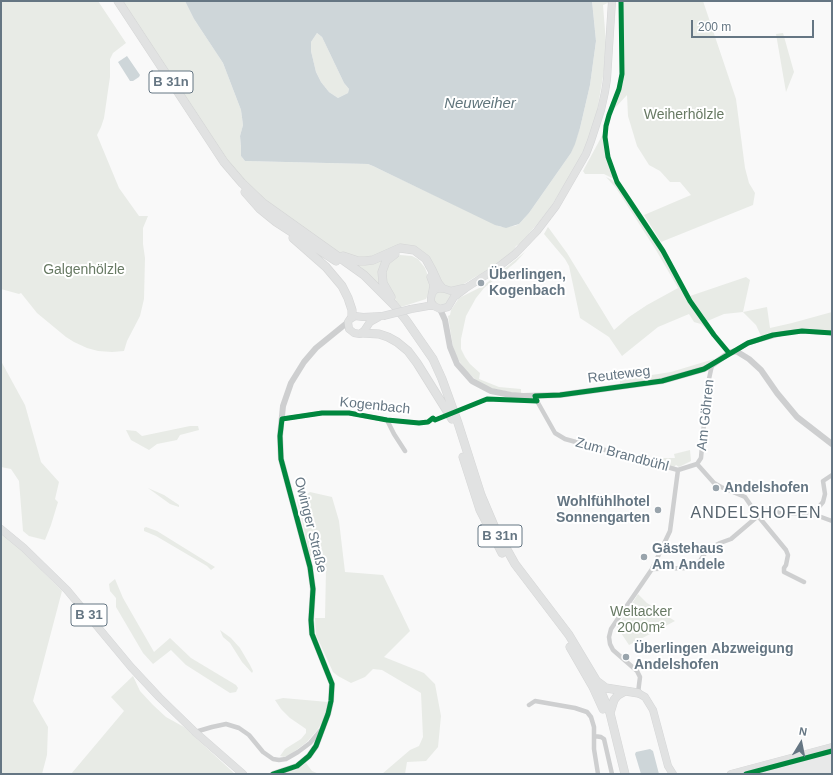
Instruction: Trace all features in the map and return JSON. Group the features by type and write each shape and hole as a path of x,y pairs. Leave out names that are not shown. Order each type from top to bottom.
{"highway":[{"name":"B 31n","path":"118,1 242,190 260,209 276,222 340,264 362,281 386,303 404,326 431,366 452,419 474,494 494,537 516,573 563,635 593,687 617,740"},
{"name":"B 31n","path":"224,162 242,183 263,203 364,275 394,305 433,359 458,423 481,495 504,545 515,564 569,635 596,680 610,713 617,740"},
{"path":"276,222 334,276 348,298 352,310 350,319"},
{"path":"334,253 350,259 365,261 373,260 400,248 414,250 426,259 438,283 445,289"},
{"path":"394,305 383,283 382,272 386,261 392,255 399,252 412,252 423,260 434,285 433,291"},
{"path":"364,329 388,337 408,351 417,362 452,419"},
{"path":"596,680 606,688 638,693"},
{"path":"610,713 614,700 618,695 625,691"},
{"path":"617,740 625,774"}],"main road":[{"path":"381,316 370,322 364,329 354,334 348,326 350,319 358,315 363,317 381,316 419,306 435,305 448,307 451,304 452,299 497,268 529,240 556,206 586,154 596,127 606,92 612,1"},
{"path":"435,305 433,291 466,288"},
{"path":"445,289 452,299"},
{"path":"363,317 366,321 364,329"},
{"name":"B 31","path":"1,528 34,557 67,590 131,667 159,697 195,732 243,774"},
{"path":"638,693 644,697 652,710 669,774"},
{"path":"731,774 832,747"},
{"path":"668,766 673,774"}],"street":[{"name":"Reuteweg","path":"435,305 445,320 450,347 454,358 462,371 472,381 484,388 499,393 517,396 560,395 662,381 704,369 729,353 736,351"},
{"name":"Reuteweg","path":"445,320 448,307"},
{"name":"Owinger Straße","path":"273,774 297,766 309,756 316,746 323,729 331,701 332,684 312,634 312,589 310,567 281,459 280,436 283,406 295,377 310,355 350,319"},
{"name":"Owinger Straße","path":"332,335 350,330"},
{"path":"832,333 802,331 778,334 748,343 736,351 749,358 761,370 777,393 797,417 832,444"},
{"name":"Am Göhren","path":"678,470 697,464 701,458 706,388 712,365"},
{"name":"Zum Brandbühl","path":"536,396 536,401 555,433 566,439 678,470 670,531 652,569 611,629 609,637 613,650 637,671 640,677 638,693"},
{"name":"Kogenbach","path":"282,419 322,413 349,413 387,420 419,423"},
{"path":"387,420 405,451"},
{"name":"Am Göhren","path":"697,464 714,482 721,487 745,496 758,516 786,550 788,555 784,572 804,582"},
{"path":"813,514 823,502 825,494 823,481 832,475"},
{"path":"652,569 688,568 700,561 707,550 731,539 758,516 771,509 779,513 813,514 832,521"},
{"path":"529,705 536,701 575,708 587,712 591,717 594,727 594,750 598,774"},
{"path":"195,732 212,726 226,724 239,728 249,736 263,752 273,759 286,759 310,743 320,730 323,729"},
{"path":"594,736 604,739 612,774"}],"shaded area":[{"path":"832,752 832,774 754,774 784,765"}],"green space":[{"name":"Galgenhölzle","path":"1,1 98,1 126,43 113,53 110,59 110,77 104,118 97,135 119,188 139,216 148,216 143,228 145,258 144,299 140,316 127,341 124,351 98,351 74,342 37,313 21,293 19,294 1,289"},
{"path":"118,1 185,1 194,19 223,63 241,110 243,125 240,136 241,156 245,161 368,164 501,227 515,226 519,224 529,213 571,153 580,128 590,85 596,41 592,1 608,1 608,3 603,5 606,43 604,71 596,117 588,142 577,164 552,205 539,222 520,244 502,260 450,293 452,297 451,304 434,306 433,270 409,249 373,260 342,255 242,183"},
{"name":"Weiherhölzle","path":"622,1 703,1 736,99 745,168 749,183 755,193 753,205 661,242 644,215 691,195 680,182 670,182 660,171 649,165 637,146 628,116 627,95 614,109 623,82"},
{"path":"317,33 322,37 344,83 349,89 348,93 338,98 329,92 321,82 316,72 311,51 311,42"},
{"path":"783,33 794,72 786,92 776,34"},
{"path":"604,132 607,158 614,179 604,174 585,174 583,171"},
{"path":"606,177 617,184 659,247 683,292 711,334 701,324 694,322 689,314 658,327 622,356 609,337 580,318 569,266 544,234 548,227 567,253 614,330 629,317 647,305 678,288 656,250 616,188"},
{"path":"525,252 516,262 484,288 476,298 466,316 461,339 461,349 470,364 480,373 479,379 499,387 521,389 521,394 489,388 476,380 465,370 456,356 453,347 448,316 459,298 483,286"},
{"path":"400,255 412,256 418,259 425,268 432,286 426,299 401,307 388,290 384,275 386,267 394,258"},
{"path":"387,258 381,287 355,264"},
{"path":"746,277 750,280 743,312 724,314 705,322 690,296"},
{"path":"767,307 770,328 832,312 832,331 803,329 761,336 756,325 743,312"},
{"path":"714,359 714,361 703,366 661,379 620,384 620,380 671,372"},
{"path":"1,361 25,405 41,462 59,482 55,499 58,502 45,540 29,536 23,531 19,481 11,469 1,467"},
{"path":"190,426 198,426 199,430 180,435 177,440 157,444 149,450 131,440 126,430 136,431 142,436"},
{"path":"690,450 691,461 679,467 676,465 674,467 662,464 663,458 675,458 674,454"},
{"path":"148,488 164,495 179,505 179,507 170,504"},
{"path":"310,492 332,497 339,521 345,572 383,575 410,631 384,657 424,673 435,684 441,716 438,747 426,761 407,762 405,774 382,774 410,750 419,746 423,737 421,693 382,670 373,669 365,677 351,683 333,672 316,635 315,618 325,618 326,569 322,552 310,556 297,500"},
{"path":"146,527 157,531 215,567 211,570 207,566 156,536 144,531 144,528"},
{"path":"1,533 18,547 62,591 33,701 48,727 47,755 42,774 1,774"},
{"path":"115,579 123,598 154,652 170,638 191,658 236,685 238,688 236,692 230,693 186,665 171,650 153,664 143,653 116,607 116,598 110,591 109,584"},
{"name":"Weltacker 2000m²","path":"638,594 647,603 675,621 629,645 617,627"},
{"path":"220,630 231,638 240,648 253,671 252,673 242,662 230,643 223,637"},
{"path":"133,676 140,691 153,705 166,717 184,727 235,774 71,774 124,711 111,697"},
{"path":"283,698 328,702 324,719 318,729 307,742 290,755 284,757 280,756 285,749 301,739 306,733 306,729 290,718 275,700"},
{"path":"306,763 312,771 319,774 283,774 296,770"}],"water":[{"name":"Neuweiher","path":"185,1 592,1 596,41 590,85 580,128 571,153 529,213 519,224 506,228 495,225 368,164 245,161 241,156 240,136 243,125 241,110 223,63 194,19","holes":["317,33 322,37 344,83 349,89 348,93 338,98 329,92 321,82 316,72 311,51 311,42"]},
{"path":"127,56 140,75 133,81 130,81 118,62"},
{"path":"650,749 653,751 659,774 641,774 635,754 636,752"}],"cycle path":[{"path":"621,1 622,74 619,89 606,126 605,137 608,157 617,182 663,251 690,301 714,335 729,353"},
{"path":"273,774 297,766 309,756 316,746 328,714 331,701 332,684 312,634 311,620 313,589 310,567 281,459 280,436 282,419 322,413 349,413 387,420 419,423 428,422 433,418 435,420 487,399 537,401 535,396 560,395 662,381 704,369 748,343 773,335 802,331 832,333"},
{"path":"746,774 832,751"}],"place":[{"name":"Überlingen, Kogenbach","path":"481,283"},
{"name":"Andelshofen","path":"716,488"},
{"name":"Wohlfühlhotel Sonnengarten","path":"658,510"},
{"name":"Gästehaus Am Andele","path":"644,557"},
{"name":"Überlingen Abzweigung Andelshofen","path":"626,657"}],"district":[{"name":"ANDELSHOFEN","path":"756,514"}]}
